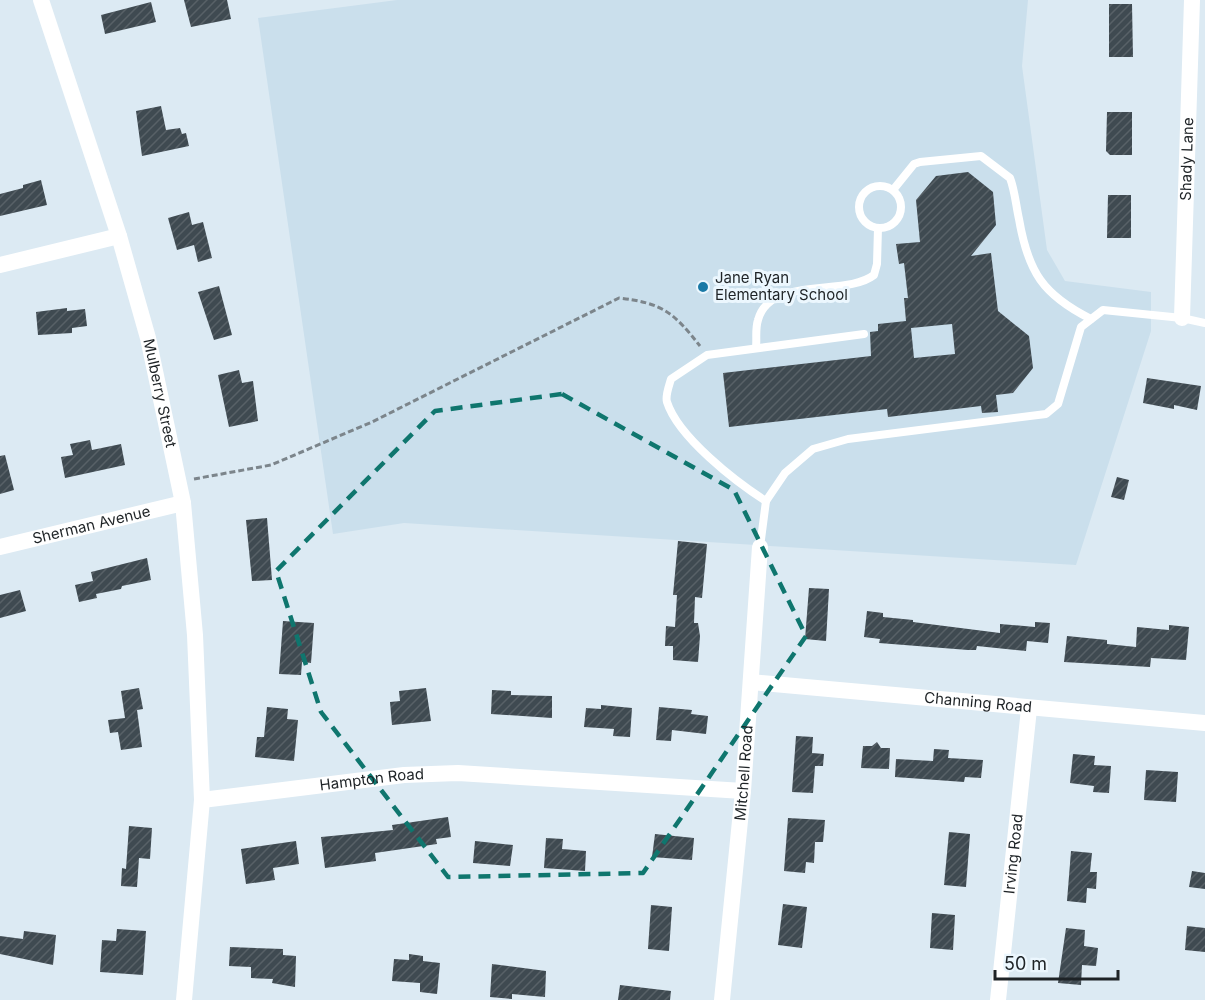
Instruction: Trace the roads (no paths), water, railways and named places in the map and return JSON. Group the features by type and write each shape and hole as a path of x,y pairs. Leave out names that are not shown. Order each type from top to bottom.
{"street":[{"name":"Mulberry Street","path":"42,0 119,236 148,338 183,503 195,634 202,800"},
{"name":"Shady Lane","path":"1182,318 1192,0"},
{"path":"0,265 119,236"},
{"name":"Sherman Avenue","path":"0,547 183,503"},
{"name":"Mitchell Road","path":"722,1000 743,791 760,547"},
{"name":"Channing Road","path":"751,682 1029,709 1205,723"},
{"name":"Irving Road","path":"998,1000 1029,709"},
{"name":"Hampton Road","path":"202,800 404,775 458,773 743,791"},
{"path":"184,1000 202,800"}],"lane":[{"path":"893,190 914,164 981,156 1010,178 1025,252 1038,279 1053,297 1091,319"},
{"path":"875,186 893,190 901,204 899,217 888,226 878,228 864,220 859,207 863,194 875,186"},
{"path":"756,348 758,321 761,313 776,299 799,290 861,282 874,275 877,264 878,228"},
{"path":"760,547 766,501 785,473 813,449 848,439 1039,416 1053,410 1081,327 1103,310 1182,318 1205,323"},
{"path":"766,501 734,481 678,425 666,400 671,380 708,355 864,334"}],"place":[{"name":"Jane Ryan Elementary School","path":"703,287"}]}
